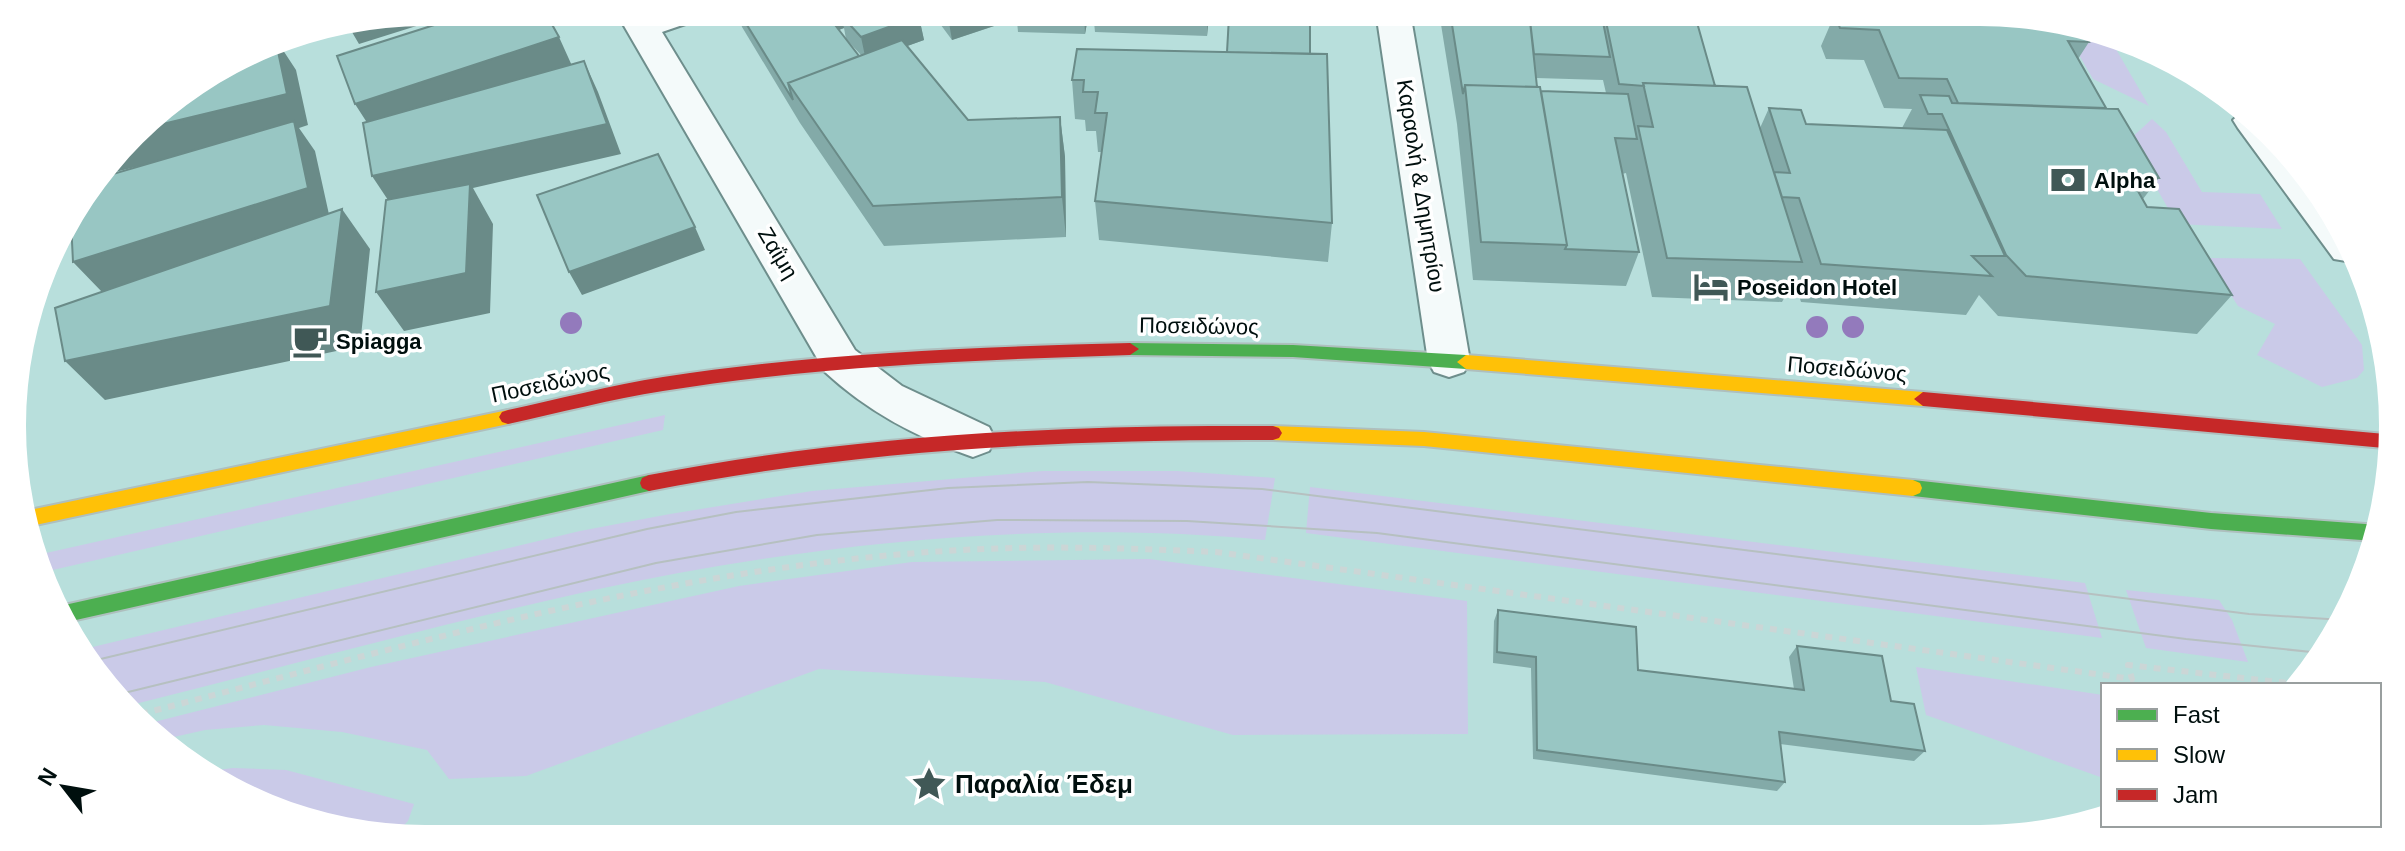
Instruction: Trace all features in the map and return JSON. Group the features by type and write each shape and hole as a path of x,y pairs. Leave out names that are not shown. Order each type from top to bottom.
{"highway":[{"name":"Ποσειδώνος","path":"37,516 678,381 840,361 975,353 1134,349 1293,351 2134,416 2378,440"},
{"path":"73,612 678,477 788,458 973,439 1140,431 1424,439 2211,521 2364,532"}],"street":[{"name":"Ζαΐμη","path":"642,26 840,361 867,387 902,410 973,439"},
{"name":"Καραολή & Δημητρίου","path":"1395,26 1449,361"}],"path":[{"path":"148,712 379,653 677,585 900,553 1055,546 1145,546 1216,552 2132,679 2128,665 2285,683"}],"shaded area":[{"path":"2069,37 2117,50 2149,106 2093,79"},
{"path":"2152,119 2166,132 2202,192 2260,194 2282,229 2177,224 2129,140"},
{"path":"2207,258 2300,259 2362,345 2364,370 2357,378 2322,387 2257,355 2275,324 2238,306"},
{"path":"665,415 663,430 53,570 47,553"},
{"path":"1043,471 1177,471 1275,478 1265,540 1097,532 1012,534 843,548 759,559 536,603 138,703 93,647 580,531 812,491"},
{"path":"1310,487 2085,583 2102,638 1306,533"},
{"path":"1149,559 1467,601 1468,734 1233,735 1045,682 819,669 526,776 449,779 427,750 342,732 264,725 205,730 175,737 157,721 371,667 739,586 912,562"},
{"path":"2126,590 2219,600 2232,620 2248,662 2146,648"},
{"path":"1916,667 2101,695 2101,777 1926,715"},
{"path":"223,769 286,770 414,804 405,824 373,822 297,804"}],"building":[{"path":"431,26 553,26 559,37 355,104 337,56"},
{"path":"748,26 836,26 859,56 788,83 793,100"},
{"path":"851,26 891,26 861,37"},
{"path":"1228,26 1310,26 1310,54 1227,52"},
{"path":"1452,26 1530,26 1537,87 1465,85 1463,94"},
{"path":"1531,26 1604,26 1610,57 1534,54"},
{"path":"1607,26 1698,26 1715,86 1619,84"},
{"path":"2006,27 2032,29 2089,42 2068,41 2106,108 1958,103 1947,79 1899,78 1879,30 1840,28"},
{"path":"902,40 968,120 1060,117 1062,197 873,206 788,83"},
{"path":"1077,49 1327,54 1332,223 1095,201 1107,113 1095,113 1098,92 1083,92 1084,80 1072,80"},
{"path":"279,54 287,94 163,124 204,93"},
{"path":"584,61 607,124 372,176 363,123"},
{"path":"1643,83 1747,87 1802,262 1667,258 1638,126 1653,127"},
{"path":"1465,85 1540,87 1567,245 1481,242"},
{"path":"1541,91 1628,94 1637,139 1615,138 1639,252 1565,249 1567,245"},
{"path":"1920,95 1949,96 1952,103 2118,109 2159,178 2130,177 2147,207 2179,209 2232,295 2026,276 2006,255 1942,114 1928,114"},
{"path":"1769,108 1801,110 1806,124 1947,130 2005,256 1972,256 1992,276 1821,264 1799,198 1782,197 1774,172 1790,173"},
{"path":"294,121 308,188 73,262 72,240 116,173"},
{"path":"658,154 695,227 569,272 537,195"},
{"path":"470,184 466,273 376,292 386,200"},
{"path":"342,209 330,306 65,361 55,308"},
{"path":"1498,610 1636,627 1638,670 1804,690 1797,646 1882,656 1891,701 1914,704 1925,751 1779,732 1785,782 1537,750 1536,657 1497,652"}],"tram line":[{"path":"102,659 647,529 736,512 948,488 1088,482 1262,489 2249,614 2328,619"},
{"path":"128,692 656,563 817,535 997,520 1187,521 1377,533 2186,639 2309,652"}],"traffic: fast":[{"path":"1130,349 1293,351 1466,362"},
{"path":"73,612 649,483"},
{"path":"1913,488 2211,521 2364,532"}],"traffic: slow":[{"path":"1466,362 1923,399"},
{"path":"37,516 508,417"},
{"path":"1273,433 1424,439 1913,488"}],"traffic: jam":[{"path":"508,417 659,384 737,373 961,355 1130,349"},
{"path":"1923,399 2378,440"},
{"path":"649,483 759,462 961,441 1148,433 1273,433"}],"place":[{"name":"Alpha","path":"2068,180"},
{"name":"Poseidon Hotel","path":"1711,287"},
{"name":"Spiagga","path":"310,341"},
{"name":"Παραλία Έδεμ","path":"929,784"}]}
